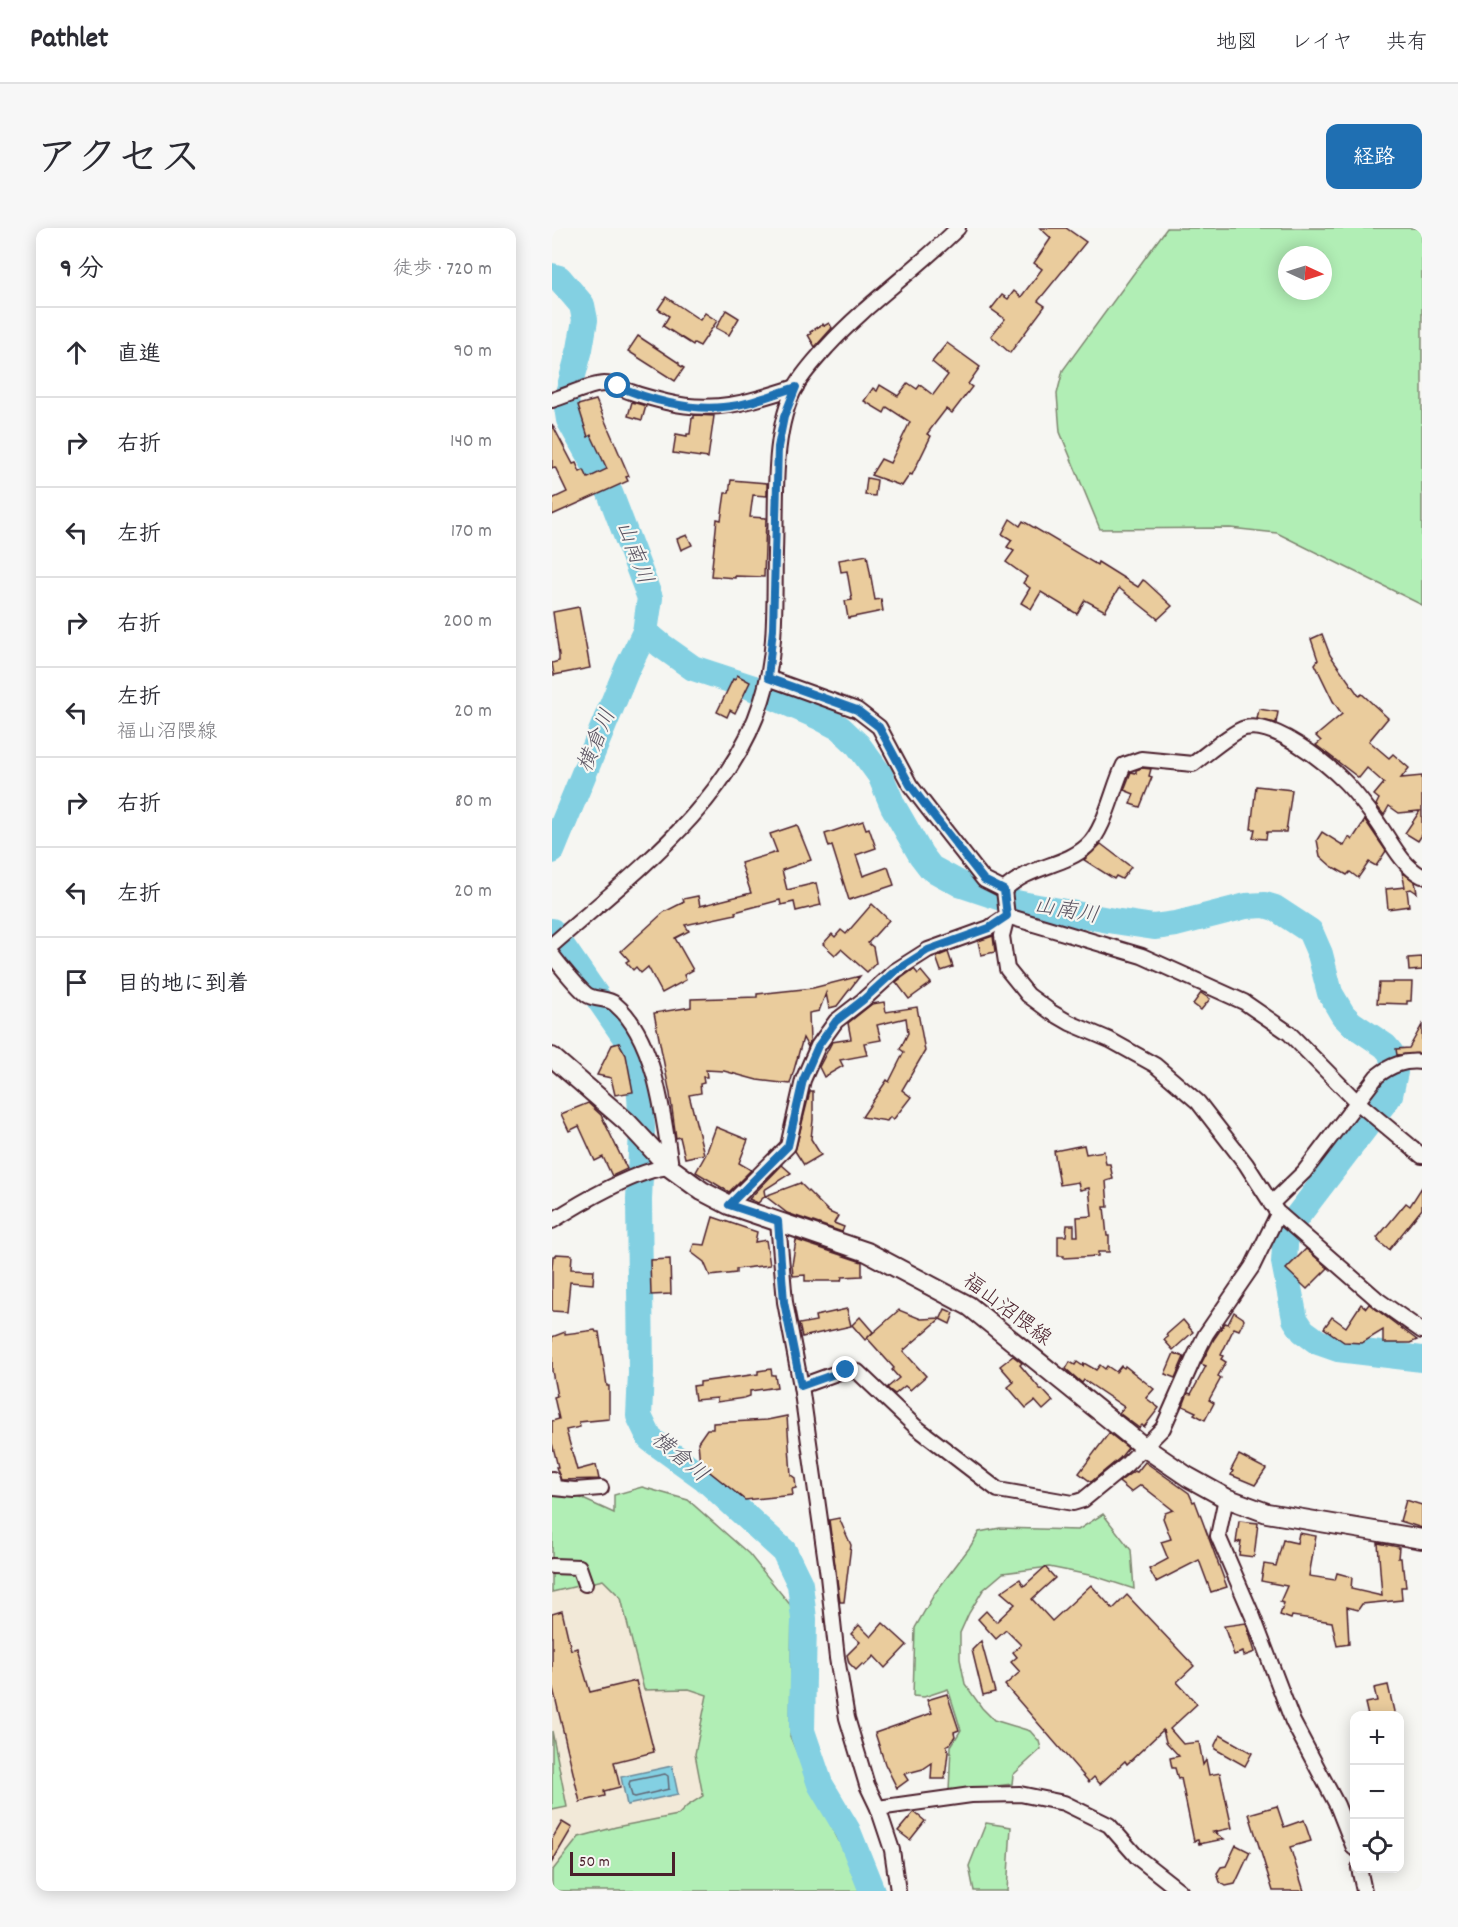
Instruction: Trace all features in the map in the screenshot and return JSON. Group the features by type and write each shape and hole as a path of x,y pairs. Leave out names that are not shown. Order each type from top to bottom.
{"main road":[{"name":"福山沼隈線","path":"552,1057 627,1122 669,1167 702,1191 729,1205 867,1252 969,1306 1144,1447 1188,1477 1226,1498 1267,1513 1422,1539"}],"street":[{"path":"552,945 667,844 722,782 748,737 763,700 768,678 773,629 778,447 784,417 796,387 809,368 847,325 958,228"},
{"path":"555,397 602,384 618,386 630,392 669,403 722,408 751,402 796,387"},
{"path":"768,678 857,710 879,727 910,785 926,806 984,880 1004,890"},
{"path":"1004,890 1013,882 1038,868 1072,856 1089,845 1104,818 1124,765 1142,759 1193,764 1244,728 1261,727 1271,729 1309,753 1344,781 1374,817 1404,859 1422,876"},
{"path":"1004,890 1007,916 1002,936 1008,969 1028,995 1061,1017 1110,1040 1155,1065 1198,1102 1246,1164 1276,1209 1378,1300 1422,1331"},
{"path":"1007,916 1142,956 1245,1002 1289,1033 1356,1101 1422,1156"},
{"path":"729,1205 788,1146 803,1080 818,1046 836,1021 895,971 928,950 989,928 1007,916"},
{"path":"552,956 587,996 613,1002 632,1023 641,1038 650,1063 671,1167 648,1170 578,1204 552,1221"},
{"path":"801,1386 846,1370 858,1372 916,1427 998,1490 1073,1503 1083,1500 1126,1465 1163,1428 1206,1334 1252,1267 1276,1218 1276,1209 1356,1101 1377,1076 1389,1067 1407,1061 1422,1062"},
{"path":"778,1221 784,1302 801,1386 847,1718 867,1785 878,1808 892,1850 898,1891"},
{"path":"552,1479 554,1488 575,1490 601,1488"},
{"path":"1226,1498 1218,1536 1293,1722 1337,1805 1350,1838"},
{"path":"552,1566 579,1567 585,1584"},
{"path":"878,1808 971,1796 1020,1794 1064,1803 1109,1825 1138,1858 1180,1891"},
{"path":"1360,1873 1364,1891"}],"shaded area":[{"path":"603,1580 621,1598 644,1690 689,1689 707,1695 695,1754 704,1796 687,1806 678,1815 579,1837 552,1871 552,1592"}],"green space":[{"path":"1167,228 1422,228 1422,605 1277,533 1230,528 1100,529 1060,432 1057,394 1063,370"},
{"path":"642,1487 688,1500 749,1554 792,1607 790,1736 810,1784 848,1859 860,1891 552,1891 552,1871 579,1837 678,1815 703,1796 695,1754 707,1695 689,1689 644,1690 621,1598 603,1580 552,1592 552,1495 574,1495 614,1513 614,1495"},
{"path":"1103,1514 1131,1550 1134,1589 1094,1576 1049,1567 1003,1573 983,1590 969,1613 960,1633 960,1659 965,1684 982,1708 994,1720 1030,1731 1039,1741 1041,1749 1013,1775 1012,1784 949,1792 951,1746 961,1730 948,1689 924,1697 913,1696 915,1628 935,1593 979,1532 1000,1528 1078,1530"},
{"path":"552,1731 567,1807 552,1810"},
{"path":"986,1823 1011,1827 1007,1891 974,1891 969,1866"}],"water":[{"path":"672,1766 678,1794 627,1805 621,1777"}],"building":[{"path":"1040,228 1066,228 1086,242 1038,301 1045,306 1010,353 991,336 1005,319 991,309 1002,295 1008,299 1014,291 1021,297 1042,269 1034,263 1051,238"},
{"path":"666,297 700,320 705,313 717,321 700,346 694,343 693,345 663,326 669,316 658,309"},
{"path":"726,310 739,318 729,335 716,328"},
{"path":"829,323 832,328 815,347 808,335 823,324 824,326"},
{"path":"638,336 684,368 675,381 628,351"},
{"path":"947,343 980,367 968,384 972,387 952,413 946,409 927,434 931,436 912,475 910,474 902,486 871,475 881,459 890,463 910,422 887,407 884,413 864,401 873,388 877,391 880,385 898,396 908,383 917,389 920,385 933,395 948,375 932,362"},
{"path":"596,400 629,476 626,477 628,481 552,515 552,499 567,492 555,467 552,468 552,424 573,464 576,463 580,472 584,470 588,478 607,469 591,435 588,437 578,405"},
{"path":"632,402 646,406 642,420 628,416"},
{"path":"694,415 714,416 708,458 673,453 676,434 687,436 690,434"},
{"path":"867,478 877,480 875,496 865,495"},
{"path":"731,480 767,483 767,496 753,495 750,517 766,518 764,577 711,576 717,519 721,520 725,493 729,493"},
{"path":"1010,519 1020,526 1023,521 1138,587 1143,580 1145,581 1172,606 1158,619 1119,588 1105,611 1085,600 1077,614 1041,592 1031,609 1021,603 1030,588 1023,583 1027,577 1006,562 1014,551 1007,547 1012,540 1002,534"},
{"path":"687,535 692,545 681,550 677,539"},
{"path":"867,555 875,600 881,599 883,611 848,618 845,601 852,600 847,571 841,572 839,560"},
{"path":"579,607 590,668 554,675 552,663 559,661 559,655 553,612"},
{"path":"1322,634 1330,655 1359,696 1362,694 1388,718 1369,741 1389,758 1393,754 1409,768 1401,778 1422,776 1422,835 1418,841 1405,833 1420,811 1399,813 1389,806 1384,815 1376,805 1379,799 1374,795 1384,783 1367,768 1359,778 1316,745 1321,741 1316,736 1342,714 1315,664 1318,660 1311,639"},
{"path":"737,675 750,682 735,713 730,710 727,717 717,712"},
{"path":"1259,709 1278,712 1276,723 1257,719"},
{"path":"1151,769 1149,776 1152,777 1140,807 1130,804 1134,794 1124,790 1131,772 1136,773 1136,770"},
{"path":"1256,786 1292,790 1286,832 1267,832 1266,839 1253,838 1255,829 1251,829"},
{"path":"1365,820 1386,851 1376,866 1369,862 1358,878 1350,872 1347,875 1331,866 1320,856 1317,840 1322,832 1344,846 1349,837 1352,840"},
{"path":"863,821 866,829 869,828 876,848 856,855 863,876 888,867 894,885 849,900 832,846 829,847 825,834"},
{"path":"797,825 811,860 782,870 787,890 816,883 821,905 796,911 794,902 781,905 780,900 735,912 736,914 685,925 689,931 675,938 693,970 684,975 686,980 662,993 648,967 641,973 636,967 633,970 626,962 629,960 621,951 664,912 684,902 683,899 698,896 700,906 751,893 741,863 777,852 770,834"},
{"path":"1101,844 1131,867 1122,879 1116,876 1114,879 1084,860"},
{"path":"1402,872 1415,882 1417,893 1411,889 1407,890 1409,906 1388,909 1386,889 1405,887"},
{"path":"872,904 889,920 868,943 873,947 876,963 867,972 841,949 835,955 823,944 832,934 835,937 841,930 846,934"},
{"path":"993,936 995,952 981,955 978,941"},
{"path":"948,952 953,967 941,971 936,957"},
{"path":"1422,957 1422,970 1409,971 1408,958"},
{"path":"914,969 918,974 921,971 931,983 909,999 896,982"},
{"path":"860,976 837,1006 829,1008 826,993 819,1011 809,1013 810,1041 808,1047 803,1038 790,1084 757,1080 724,1071 706,1070 707,1077 703,1077 704,1083 700,1084 701,1093 689,1095 704,1154 685,1158 680,1137 676,1138 654,1013 691,1007 691,999 757,997 757,994 813,988"},
{"path":"1412,982 1411,1001 1407,1001 1407,1004 1377,1003 1379,983"},
{"path":"1201,993 1210,999 1201,1010 1193,1004"},
{"path":"884,1002 886,1012 917,1007 925,1051 902,1090 911,1097 893,1120 890,1117 887,1121 862,1117 887,1080 889,1082 904,1052 900,1049 908,1033 906,1018 877,1025 881,1040 864,1043 867,1055 840,1060 843,1066 824,1077 819,1067 832,1042 851,1039 848,1023 872,1004"},
{"path":"1422,1025 1422,1053 1397,1055 1396,1049 1409,1048"},
{"path":"619,1043 626,1055 633,1092 615,1095 611,1078 597,1075 612,1045"},
{"path":"810,1091 813,1091 811,1139 821,1155 804,1165 795,1151"},
{"path":"588,1103 601,1115 627,1169 612,1176 603,1157 595,1161 579,1126 569,1131 561,1114"},
{"path":"716,1127 748,1140 739,1163 751,1170 729,1192 696,1172 706,1154"},
{"path":"1084,1145 1086,1154 1104,1151 1106,1164 1110,1164 1113,1179 1106,1181 1108,1207 1104,1207 1109,1252 1098,1252 1098,1256 1064,1258 1064,1256 1058,1256 1058,1236 1066,1236 1067,1225 1074,1225 1074,1236 1078,1236 1077,1217 1092,1216 1089,1188 1080,1190 1078,1182 1060,1185 1054,1151"},
{"path":"782,1165 791,1173 764,1190 765,1196 758,1203 749,1199"},
{"path":"800,1183 829,1212 838,1216 834,1223 844,1227 842,1232 787,1213 765,1196"},
{"path":"1422,1187 1422,1209 1389,1250 1377,1238 1406,1203 1410,1206"},
{"path":"713,1217 757,1232 755,1242 766,1240 770,1265 736,1269 736,1273 710,1276 704,1262 691,1252 694,1244 705,1245"},
{"path":"796,1240 862,1262 862,1276 842,1277 841,1281 805,1281 805,1275 793,1276 792,1265"},
{"path":"1306,1249 1328,1268 1307,1289 1286,1269"},
{"path":"556,1254 572,1255 571,1269 594,1270 593,1284 570,1282 567,1312 552,1311 552,1268 553,1256"},
{"path":"670,1259 671,1294 651,1295 650,1260"},
{"path":"1361,1304 1366,1308 1369,1304 1417,1340 1410,1343 1383,1343 1383,1330 1362,1343 1344,1342 1324,1328 1332,1317 1346,1327"},
{"path":"847,1309 851,1326 802,1337 799,1324 816,1321 815,1316"},
{"path":"945,1309 954,1313 950,1324 940,1319 903,1351 926,1376 910,1390 905,1386 895,1394 887,1388 899,1378 892,1370 894,1368 867,1338 899,1310 921,1319 941,1318"},
{"path":"1234,1312 1244,1320 1239,1330 1234,1328 1221,1355 1223,1356 1221,1359 1226,1362 1218,1376 1221,1378 1209,1400 1214,1403 1205,1420 1194,1414 1196,1412 1183,1406 1188,1393 1191,1394 1206,1366 1201,1364 1214,1339 1225,1323 1228,1324"},
{"path":"860,1317 873,1332 865,1340 852,1325"},
{"path":"1183,1320 1193,1332 1173,1350 1164,1340 1168,1337 1166,1335"},
{"path":"595,1330 599,1332 607,1386 609,1386 609,1419 579,1422 580,1427 566,1430 577,1470 596,1465 599,1479 561,1480 552,1443 552,1421 559,1419 554,1397 557,1396 552,1371 552,1337 565,1332 565,1334"},
{"path":"1174,1353 1184,1357 1175,1378 1165,1374"},
{"path":"1013,1356 1022,1363 1020,1365 1053,1401 1043,1410 1035,1401 1026,1408 1008,1387 1014,1382 1000,1366"},
{"path":"1070,1362 1075,1365 1077,1362 1083,1366 1084,1363 1096,1370 1100,1365 1105,1369 1107,1366 1116,1372 1121,1366 1124,1368 1125,1366 1154,1389 1146,1398 1159,1408 1144,1427 1142,1425 1139,1428 1119,1413 1124,1407 1084,1380 1082,1383 1066,1369"},
{"path":"771,1369 772,1375 775,1375 777,1387 750,1391 750,1396 744,1398 717,1402 717,1398 695,1400 693,1386 700,1385 700,1382 758,1374 758,1371"},
{"path":"787,1416 791,1475 795,1478 796,1488 792,1489 793,1495 745,1500 700,1464 698,1442 707,1429 713,1429 713,1423 767,1420"},
{"path":"1109,1433 1128,1448 1120,1458 1091,1482 1079,1473"},
{"path":"1239,1455 1266,1469 1255,1485 1231,1475 1233,1471 1231,1470"},
{"path":"1145,1462 1189,1493 1193,1502 1195,1501 1227,1587 1211,1592 1199,1560 1156,1582 1149,1569 1168,1559 1161,1542 1171,1539 1163,1518 1165,1513 1173,1510 1141,1485 1131,1492 1119,1482 1134,1471 1137,1472"},
{"path":"1406,1500 1422,1505 1422,1528 1400,1521"},
{"path":"839,1518 851,1545 844,1602 840,1602 829,1520"},
{"path":"1239,1521 1258,1523 1254,1557 1239,1555 1241,1541 1236,1543"},
{"path":"1299,1533 1316,1536 1309,1576 1335,1580 1337,1573 1352,1577 1351,1589 1382,1596 1378,1543 1399,1547 1398,1558 1401,1558 1406,1587 1401,1587 1402,1600 1362,1604 1358,1610 1347,1607 1349,1644 1337,1646 1332,1622 1292,1616 1291,1619 1280,1615 1284,1603 1280,1602 1287,1586 1261,1581 1264,1564 1276,1566 1283,1540 1297,1543"},
{"path":"1045,1567 1055,1578 1032,1599 1052,1621 1091,1585 1113,1609 1127,1595 1194,1666 1177,1682 1197,1704 1170,1729 1183,1744 1199,1742 1203,1765 1206,1760 1209,1775 1220,1773 1232,1828 1213,1832 1224,1839 1199,1844 1198,1840 1194,1841 1181,1778 1178,1779 1170,1758 1179,1756 1166,1742 1163,1730 1127,1764 1125,1761 1100,1784 1094,1777 1089,1782 1005,1685 1020,1672 1011,1662 1017,1657 1013,1652 1021,1645 1006,1630 996,1639 978,1619 986,1611 996,1622 1015,1604 1001,1592 1020,1579 1024,1586"},
{"path":"562,1611 571,1650 577,1648 590,1692 636,1681 654,1752 614,1762 620,1787 604,1791 605,1796 580,1802 552,1684 552,1614"},
{"path":"883,1623 907,1645 885,1668 874,1656 856,1670 849,1663 847,1655 860,1642 851,1634 859,1625 871,1637"},
{"path":"1246,1623 1255,1652 1244,1656 1243,1652 1234,1655 1224,1626"},
{"path":"981,1641 995,1692 983,1695 972,1650"},
{"path":"1388,1685 1394,1711 1367,1711 1365,1703 1377,1701 1374,1688"},
{"path":"947,1694 959,1730 954,1732 955,1736 947,1745 945,1779 931,1779 932,1763 923,1769 904,1774 908,1780 897,1788 885,1764 875,1733 932,1713 927,1700"},
{"path":"1220,1735 1252,1753 1245,1766 1215,1749"},
{"path":"1277,1806 1284,1827 1304,1820 1311,1841 1290,1847 1304,1891 1273,1891 1249,1814"},
{"path":"914,1812 925,1821 910,1840 898,1831"},
{"path":"562,1822 572,1828 552,1862 552,1839"},
{"path":"1236,1845 1250,1852 1235,1884 1226,1886 1220,1882 1217,1873 1221,1867 1226,1866"}],"waterway":[{"name":"山南川","path":"552,276 559,278 582,305 585,320 566,401 569,420 610,493 650,598 645,632 627,669 552,851"},
{"name":"山南川","path":"645,632 693,668 751,687 840,728 858,745 880,775 893,806 931,868 962,885 1016,903 1154,927 1176,924 1246,906 1265,905 1275,908 1310,931 1320,954 1330,993 1343,1015 1385,1046 1391,1053 1395,1072 1390,1095 1286,1231 1284,1262 1295,1319 1303,1331 1318,1342 1338,1349 1422,1359"},
{"name":"横倉川","path":"552,931 629,1043 638,1064 642,1128 639,1200 641,1373 639,1416 650,1439 704,1478 784,1551 800,1584 804,1619 802,1731 820,1784 848,1831 872,1891"}],"route":[{"path":"618,386 630,392 669,403 722,408 751,402 796,387 784,417 778,447 773,629 768,678 857,710 879,727 910,785 926,806 984,880 1004,890 1007,916 989,928 928,950 895,971 836,1021 818,1046 803,1080 788,1146 761,1170 729,1205 778,1221 784,1302 801,1386 846,1370"}]}
